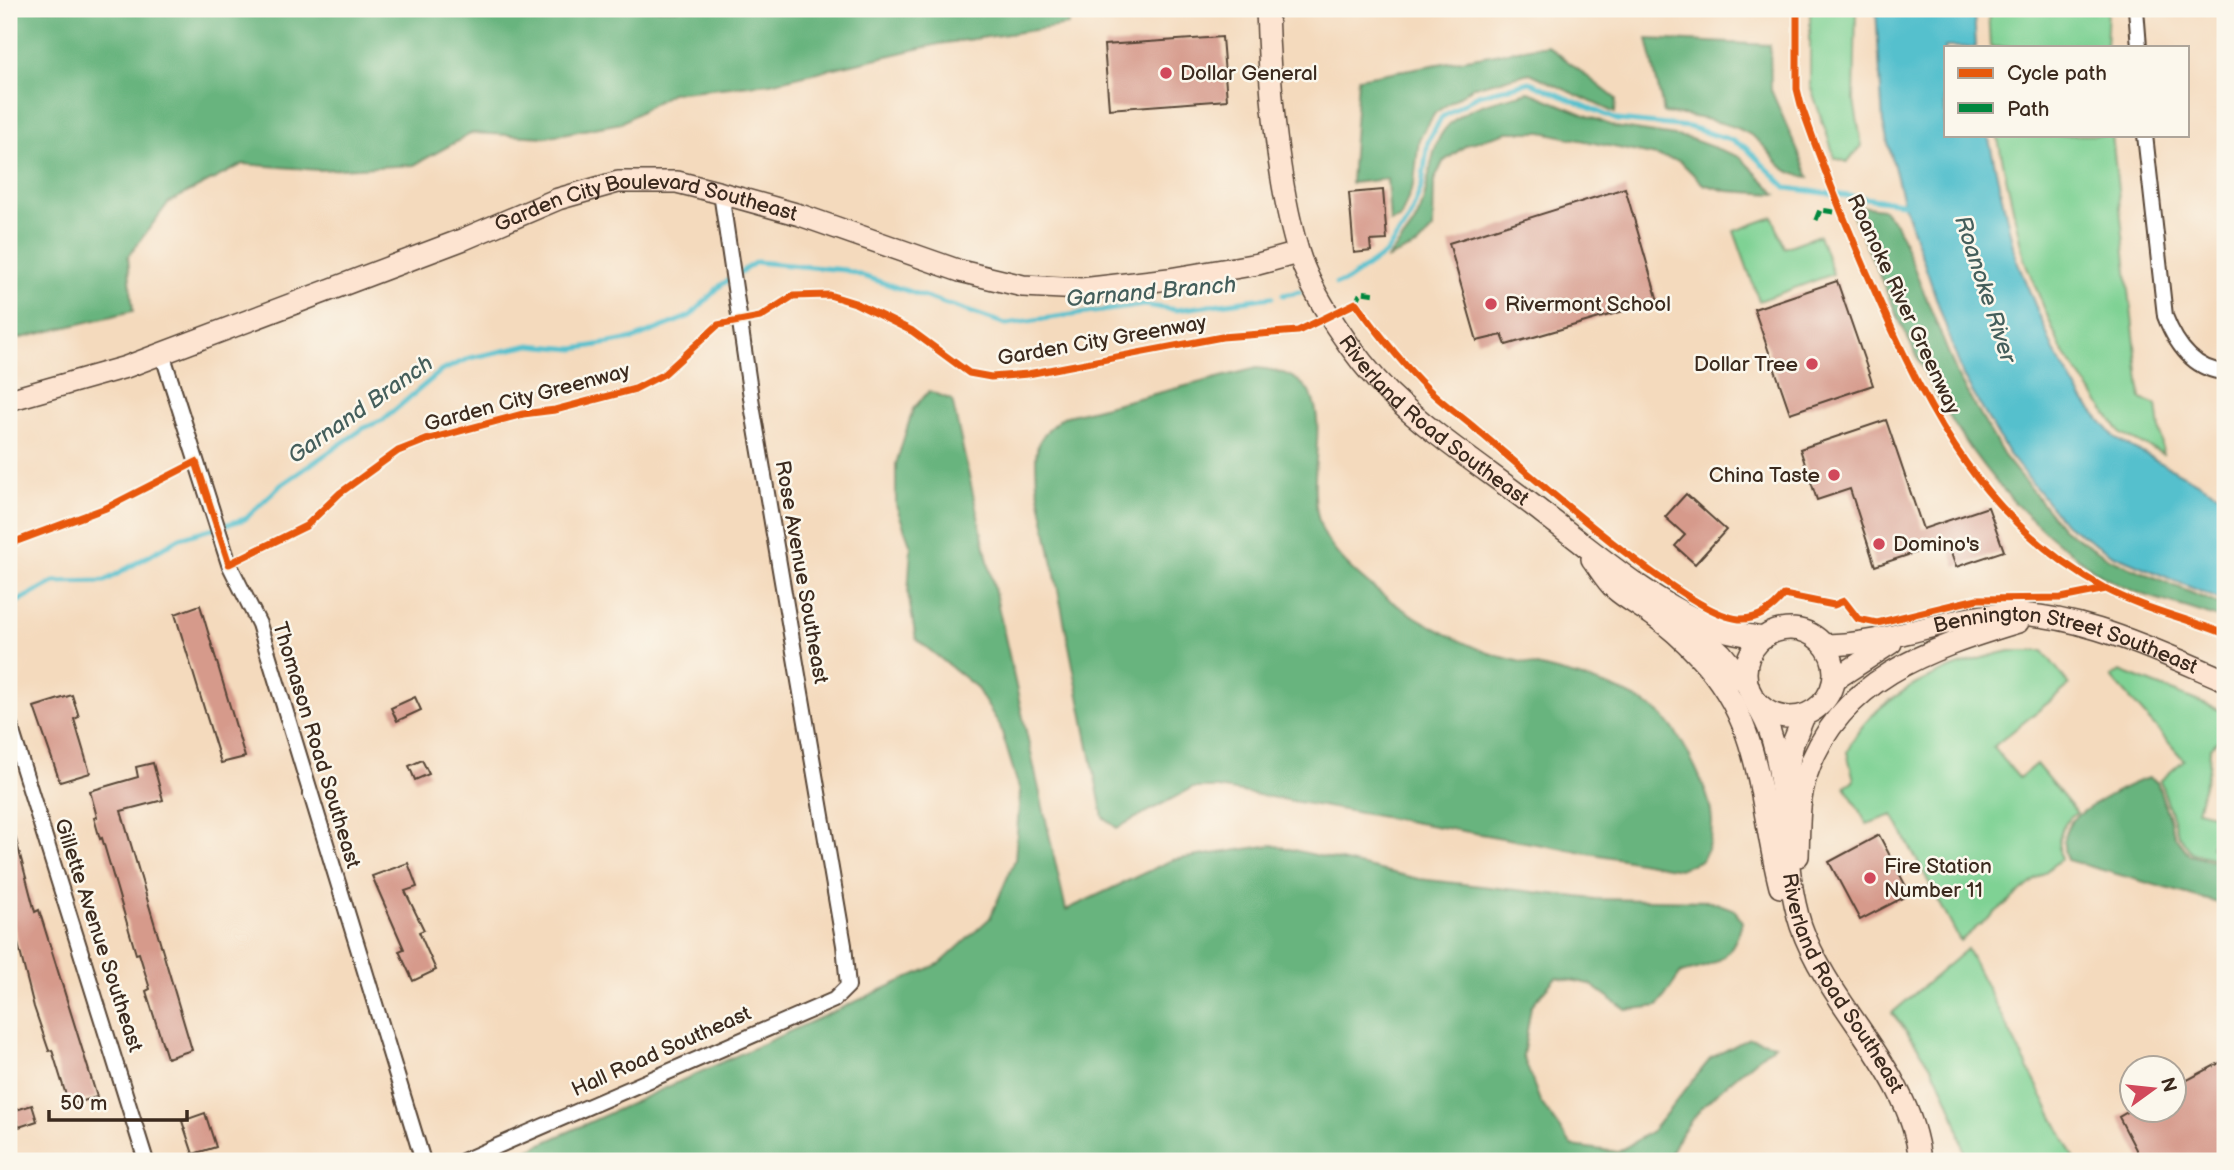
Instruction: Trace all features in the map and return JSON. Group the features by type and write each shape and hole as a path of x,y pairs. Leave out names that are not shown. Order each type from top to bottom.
{"main road":[{"name":"Riverland Road Southeast","path":"1266,9 1268,58 1288,209 1298,253 1332,316 1388,392 1433,430 1667,603 1721,653 1751,692 1770,732 1801,926 1846,1012 1896,1086 1911,1116 1920,1161"},
{"name":"Garden City Boulevard Southeast","path":"9,400 51,390 162,354 453,243 588,188 648,180 677,182 800,215 960,271 1023,286 1082,289 1169,279 1258,264 1298,253"},
{"path":"1579,540 1614,588 1658,618 1698,655 1723,685 1740,716 1756,760 1780,886 1801,926"},
{"name":"Riverland Road Southeast","path":"1667,603 1715,627 1763,638"},
{"name":"Bennington Street Southeast","path":"1825,645 1850,645 1902,637 1947,623 1994,615 2055,619 2126,638 2225,680"},
{"path":"1795,893 1805,776 1835,716 1876,679 1962,639 2033,618"},
{"path":"1788,628 1800,629 1825,645 1833,660 1834,680 1821,705 1804,716 1787,718 1768,712 1751,692 1748,660 1763,638 1788,628"},
{"name":"Bennington Street Southeast","path":"1834,680 1902,637"},
{"name":"Riverland Road Southeast","path":"1782,800 1793,743 1804,716"}],"street":[{"path":"2136,9 2139,46"},
{"path":"2145,136 2165,316 2172,334 2193,359 2207,368 2225,372"},
{"name":"Rose Avenue Southeast","path":"721,193 728,252 846,959"},
{"name":"Thomason Road Southeast","path":"162,354 206,500 237,585 259,624 421,1157"},
{"name":"Gillette Avenue Southeast","path":"9,722 146,1161"},
{"name":"Hall Road Southeast","path":"463,1161 834,1000 848,986 846,959"}],"green space":[{"path":"9,9 1068,9 1069,25 939,44 770,83 671,93 621,123 546,137 472,133 414,165 318,170 243,164 169,202 128,257 133,311 9,341"},
{"path":"1810,9 1856,9 1854,101 1862,146 1847,162 1835,158 1810,85"},
{"path":"1988,9 2108,9 2106,46 1990,46"},
{"path":"1647,39 1770,45 1771,90 1809,177 1788,171 1758,140 1741,130 1708,120 1664,113"},
{"path":"1547,45 1616,99 1615,113 1530,73 1473,87 1435,113 1419,139 1414,183 1400,219 1390,222 1387,179 1351,183 1358,78"},
{"path":"1529,92 1615,127 1688,138 1740,157 1777,194 1727,191 1703,184 1680,161 1542,132 1507,132 1468,144 1443,162 1434,181 1433,229 1417,246 1388,258 1419,215 1436,146 1442,133 1451,123 1474,108"},
{"path":"1997,136 2112,136 2141,399 2157,405 2163,454 2121,434 2061,349 2024,259"},
{"path":"1860,206 1882,209 1896,223 1958,377 2004,456 2062,528 2111,559 2225,607 2225,621 2138,593 2106,578 2034,522 1998,485 1968,445 1917,357 1853,215"},
{"path":"1773,217 1784,248 1819,235 1833,274 1759,301 1734,231"},
{"path":"1257,368 1287,374 1305,387 1314,404 1317,425 1315,500 1320,524 1334,550 1357,574 1409,613 1462,642 1495,655 1614,689 1651,707 1667,721 1687,750 1709,801 1712,830 1702,860 1679,869 1218,788 1192,788 1117,828 1103,817 1037,484 1038,446 1046,432 1063,417"},
{"path":"929,391 952,400 1066,910 1172,860 1272,845 1419,879 1595,899 1711,901 1735,910 1742,922 1728,953 1704,967 1681,973 1658,1006 1626,1010 1590,984 1556,977 1531,1006 1523,1056 1540,1101 1572,1146 1618,1152 1653,1130 1711,1058 1749,1038 1775,1044 1699,1111 1675,1143 1667,1161 504,1161 941,963 990,918 1015,860 1020,792 1000,726 976,687 916,639 908,594 911,547 896,505 896,464 913,409"},
{"path":"2010,651 2043,651 2070,685 1993,747 2019,778 2036,764 2077,813 2063,827 2059,846 2061,859 1960,941 1893,815 1867,824 1845,786 1854,780 1847,752 1874,713 1916,684 1963,664"},
{"path":"2120,671 2225,712 2225,734 2210,748 2209,768 2197,810 2220,816 2211,847 2225,851 2225,861 2192,853 2178,834 2160,781 2184,760 2111,677"},
{"path":"2149,778 2157,782 2175,836 2190,855 2225,864 2225,905 2067,860 2064,841 2071,822 2108,796"},
{"path":"1967,949 2076,1161 1965,1161 1955,1118 1940,1082 1919,1048 1892,1013"}],"water":[{"name":"Roanoke River","path":"1876,9 1974,9 1976,46 1944,46 1944,136 1988,136 2016,259 2055,353 2084,401 2116,439 2225,497 2225,602 2112,554 2064,523 2008,453 1963,376 1904,205 1883,123"}],"building":[{"name":"Dollar General","path":"1222,37 1227,100 1109,109 1104,45"},
{"path":"1625,188 1658,301 1506,345 1502,335 1477,341 1449,243"},
{"path":"1383,190 1387,240 1370,241 1371,251 1354,253 1349,193"},
{"path":"1837,281 1873,385 1790,413 1754,309"},
{"path":"1886,420 1923,529 1988,507 2004,551 1956,567 1947,542 1875,566 1850,489 1817,500 1800,449"},
{"path":"1686,494 1726,530 1695,564 1675,546 1685,535 1665,517"},
{"path":"200,605 245,757 221,763 175,614"},
{"path":"72,695 79,717 74,719 90,773 60,782 34,707"},
{"path":"415,697 421,710 397,721 391,708"},
{"path":"422,760 429,774 415,780 409,766"},
{"path":"153,763 163,800 121,811 192,1050 167,1058 146,991 150,989 139,953 136,954 102,838 100,839 90,791 138,777 136,767"},
{"path":"13,828 35,912 39,910 97,1097 69,1105 52,1050 49,1051 34,1007 9,908 9,829"},
{"name":"Fire Station Number 11","path":"1879,835 1910,894 1860,920 1829,862"},
{"path":"408,863 417,887 405,891 424,930 419,932 436,970 413,981 399,951 404,949 372,876"},
{"path":"2225,1060 2225,1161 2142,1161 2123,1124 2188,1124 2188,1080"},
{"path":"32,1105 37,1121 19,1127 13,1111"},
{"path":"205,1113 216,1147 193,1154 182,1121"}],"waterway":[{"name":"Garnand Branch","path":"1336,284 1345,282 1385,254 1409,220 1422,185 1428,141 1442,117 1478,95 1530,82 1617,120 1689,127 1731,140 1745,147 1787,188 1910,204"},
{"name":"Garnand Branch","path":"9,606 54,582 105,581 180,538 245,519 281,485 364,428 383,420 441,371 470,358 530,345 574,349 633,339 690,316 721,285 756,262 845,270 1006,324 1144,305 1176,310 1272,297"},
{"name":"Garnand Branch","path":"1283,295 1300,292"}],"marked path":[{"path":"1816,220 1820,210 1841,213"},
{"path":"1356,303 1361,292 1376,294"}],"cycle path":[{"name":"Roanoke River Greenway","path":"1797,9 1797,89 1819,154 1857,251 1898,342 1919,385 1966,464 1995,500 2027,533 2064,562 2120,596 2225,634"},
{"name":"Garden City Greenway","path":"9,544 106,508 196,462 229,564 306,526 340,493 398,451 426,440 523,414 555,410 635,389 664,374 718,325 760,317 793,296 829,295 855,303 912,331 969,373 991,377 1028,374 1222,337 1298,331 1356,303 1399,358 1440,400 1606,538 1683,593 1715,611 1739,619 1752,618 1770,609 1784,595 1834,605 1844,601 1858,619 1877,623 1977,599 2061,598 2106,589"}],"place":[{"name":"Dollar General","path":"1166,73"},
{"name":"Rivermont School","path":"1491,304"},
{"name":"Dollar Tree","path":"1812,364"},
{"name":"China Taste","path":"1834,475"},
{"name":"Domino's","path":"1879,544"},
{"name":"Fire Station Number 11","path":"1870,878"}]}
